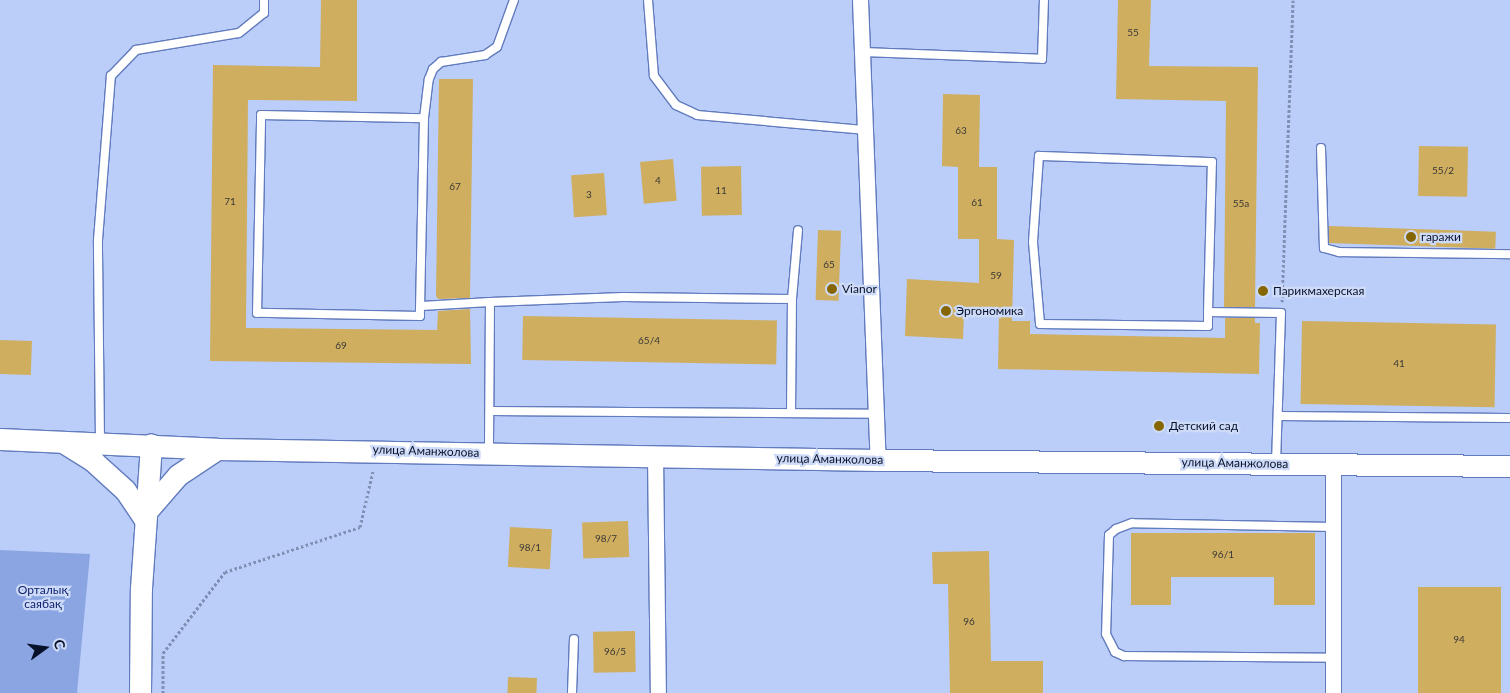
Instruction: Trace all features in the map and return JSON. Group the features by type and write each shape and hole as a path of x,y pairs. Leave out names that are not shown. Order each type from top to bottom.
{"main road":[{"path":"0,439 62,442 100,441"},
{"name":"улица Аманжолова","path":"100,441 217,448 878,460 1510,466"},
{"path":"62,442 94,461 125,490 146,516"},
{"path":"140,693 146,516 151,444"},
{"path":"146,516 178,475 217,448"}],"street":[{"path":"860,0 878,460"},
{"path":"655,455 658,693"},
{"path":"1332,464 1333,693"}],"lane":[{"path":"100,441 98,240 111,76 136,50 239,33 264,13 264,0"},
{"path":"424,118 261,115 257,313 420,316 422,306 424,118 428,79 433,69 441,62 484,55 497,46 514,0"},
{"path":"648,0 654,76 676,105 697,115 866,130"},
{"path":"863,52 1042,59 1044,0"},
{"path":"1321,148 1324,248 1339,252 1510,254"},
{"path":"1039,156 1212,162 1208,312 1208,326 1040,324 1033,242 1039,156"},
{"path":"791,413 792,299 798,230"},
{"path":"422,306 623,297 792,299"},
{"path":"489,453 490,302"},
{"path":"1208,312 1281,314 1276,463"},
{"path":"490,411 877,414"},
{"path":"1279,416 1510,418"},
{"path":"1333,527 1132,523 1116,529 1109,535 1106,634 1115,652 1124,656 1333,658"},
{"path":"572,693 574,639"}],"path":[{"path":"1281,314 1293,0"},
{"path":"163,693 163,652 225,572 360,527 378,450"}],"green space":[{"name":"Орталық саябақ","path":"0,550 90,554 77,693 0,693"}],"building":[{"path":"321,0 357,0 357,101 248,100 246,328 437,330 438,311 470,309 471,364 210,361 213,65 320,67"},
{"path":"1118,0 1151,0 1149,66 1258,67 1255,307 1224,307 1226,101 1116,99"},
{"path":"439,79 473,79 470,298 438,299 436,296"},
{"path":"943,94 980,95 979,167 997,167 997,239 1014,240 1012,321 1030,321 1030,334 1225,338 1225,318 1255,318 1255,323 1260,323 1259,374 998,369 999,313 964,313 963,339 905,336 907,279 979,283 979,239 958,239 958,167 942,166"},
{"path":"1419,146 1468,147 1467,197 1418,196"},
{"path":"673,159 677,201 644,204 640,162"},
{"path":"741,166 742,215 702,216 701,167"},
{"path":"604,173 607,215 574,217 571,175"},
{"name":"гаражи","path":"1329,226 1496,232 1495,249 1328,243"},
{"path":"818,230 841,231 839,301 816,300"},
{"path":"523,316 777,320 776,364 522,360"},
{"path":"1302,321 1496,324 1495,407 1301,404"},
{"path":"0,340 32,341 31,375 0,374"},
{"path":"628,521 629,557 583,559 582,523"},
{"path":"510,527 552,529 550,569 508,567"},
{"path":"1131,533 1315,533 1315,605 1274,605 1274,577 1171,577 1171,605 1131,605"},
{"path":"989,551 991,661 1043,661 1043,693 950,693 948,584 933,584 932,552"},
{"path":"1418,587 1501,587 1501,693 1418,693"},
{"path":"635,631 636,672 594,673 593,632"},
{"path":"508,677 537,678 536,693 507,693"}],"place":[{"name":"гаражи","path":"1411,237"},
{"name":"Vianor","path":"832,289"},
{"name":"Парикмахерская","path":"1263,291"},
{"name":"Эргономика","path":"946,311"},
{"name":"Детский сад","path":"1159,426"}]}
